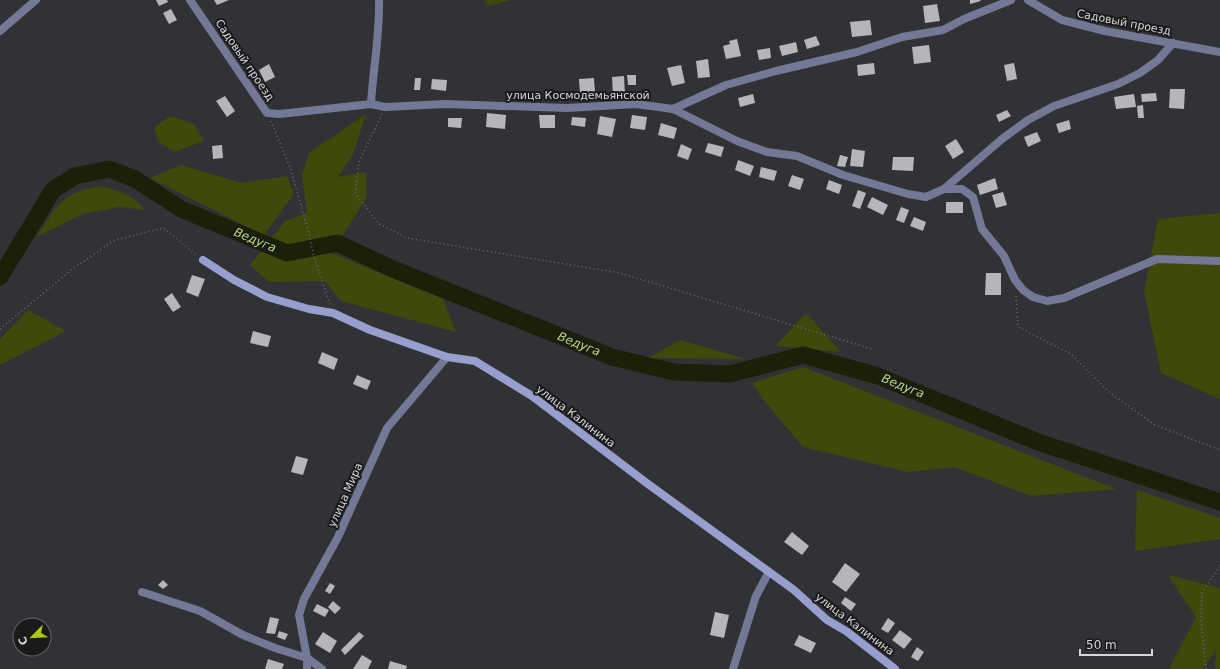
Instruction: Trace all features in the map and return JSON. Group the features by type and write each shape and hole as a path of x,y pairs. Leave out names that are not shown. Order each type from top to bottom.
{"street":[{"path":"0,31 36,0"},
{"name":"Садовый проезд","path":"190,0 267,113"},
{"path":"371,104 373,71 380,24 379,0"},
{"path":"673,109 726,86 776,71 857,52 902,37 944,30 964,19 1011,0"},
{"name":"Садовый проезд","path":"1028,0 1062,20 1105,31 1173,42 1220,52"},
{"path":"944,190 1002,139 1028,120 1054,106 1118,84 1140,73 1158,60 1173,42"},
{"name":"улица Космодемьянской","path":"267,113 280,114 371,104 385,107 445,104 567,108 636,104 673,109 737,140 768,152 797,156 843,175 908,194 926,197 944,190"},
{"path":"944,190 962,189 973,197 982,229 1004,256 1015,280 1023,290 1033,297 1047,301 1064,298 1156,259 1220,261"},
{"name":"улица Калинина","path":"203,260 234,280 266,297 309,309 334,313 370,330 447,357 476,361 532,396 794,590 827,620 846,631 895,669"},
{"name":"улица Мира","path":"307,669 307,658 299,615 304,599 338,537 387,428 447,357"},
{"path":"733,669 756,596 769,572"},
{"path":"142,592 200,611 243,635 275,648 307,658 322,669"}],"path":[{"path":"385,107 359,162 355,193 378,223 407,238 620,273 872,348"},
{"path":"267,113 291,170 310,237 313,254 334,313"},
{"path":"0,329 75,267 115,240 164,228 203,260"},
{"path":"1016,296 1018,327 1071,354 1109,392 1155,425 1220,450"},
{"path":"1206,669 1201,620 1202,592 1220,566"}],"green space":[{"path":"484,0 511,0 489,6"},
{"path":"366,114 353,154 338,177 366,172 366,199 331,253 443,299 456,332 341,301 325,281 269,282 250,265 285,221 307,213 302,175 309,153"},
{"path":"170,116 194,124 204,141 174,152 158,141 154,128"},
{"path":"181,165 242,183 287,176 294,194 264,235 150,178"},
{"path":"101,186 126,194 141,205 145,210 119,207 82,214 37,237 55,209 62,202 77,192"},
{"path":"1220,213 1220,399 1161,373 1144,291 1158,219"},
{"path":"28,310 66,331 0,365 0,339"},
{"path":"806,313 841,352 776,346"},
{"path":"680,340 746,359 648,358"},
{"path":"803,367 1116,489 1031,496 954,467 908,472 803,447 762,398 752,383"},
{"path":"1137,490 1220,518 1220,539 1135,551"},
{"path":"1168,575 1220,588 1220,669 1215,669 1216,650 1203,669 1169,669 1196,617"}],"building":[{"path":"156,0 167,0 168,2 159,6"},
{"path":"214,0 229,0 217,5"},
{"path":"970,0 980,0 981,1 970,4"},
{"path":"937,4 940,21 925,23 923,6"},
{"path":"171,9 177,20 169,24 163,13"},
{"path":"870,20 872,35 852,37 850,22"},
{"path":"816,36 820,45 807,49 804,40"},
{"path":"737,39 741,56 726,59 723,46 730,44 729,41"},
{"path":"796,42 798,52 782,56 779,46"},
{"path":"929,45 931,62 914,64 912,47"},
{"path":"770,48 771,58 759,60 757,50"},
{"path":"708,59 710,77 698,78 696,61"},
{"path":"874,63 875,74 858,76 857,65"},
{"path":"1014,63 1017,79 1007,81 1004,65"},
{"path":"269,64 275,77 265,82 259,70"},
{"path":"681,65 685,83 672,86 667,68"},
{"path":"627,75 636,75 636,85 628,85"},
{"path":"624,76 625,95 613,96 612,77"},
{"path":"415,78 421,78 420,90 414,90"},
{"path":"594,78 595,93 580,94 579,79"},
{"path":"432,79 447,80 446,91 431,89"},
{"path":"1170,89 1185,89 1184,109 1169,108"},
{"path":"1156,93 1157,101 1142,102 1141,94"},
{"path":"753,94 755,103 740,107 738,98"},
{"path":"1134,94 1136,107 1116,109 1114,97"},
{"path":"225,96 235,111 227,117 216,101"},
{"path":"1143,105 1144,118 1138,118 1137,106"},
{"path":"1007,110 1011,116 999,122 996,115"},
{"path":"487,113 506,115 505,129 486,127"},
{"path":"539,115 555,115 555,128 540,128"},
{"path":"632,115 647,117 645,130 630,128"},
{"path":"600,116 616,119 612,137 597,134"},
{"path":"572,117 586,118 585,127 571,125"},
{"path":"448,118 462,118 461,128 448,127"},
{"path":"1069,120 1071,129 1059,133 1056,124"},
{"path":"661,123 677,128 674,139 658,135"},
{"path":"1037,132 1041,141 1028,147 1024,137"},
{"path":"956,139 964,152 953,159 945,146"},
{"path":"708,143 724,147 721,157 705,152"},
{"path":"681,144 692,149 688,160 677,156"},
{"path":"222,145 223,158 213,159 212,146"},
{"path":"852,149 865,151 863,167 850,166"},
{"path":"840,155 848,157 845,167 837,166"},
{"path":"893,157 914,157 913,171 892,170"},
{"path":"738,160 754,166 750,176 735,170"},
{"path":"761,167 777,171 774,181 759,177"},
{"path":"792,175 804,179 800,190 788,186"},
{"path":"995,178 998,189 980,195 977,185"},
{"path":"829,180 842,185 839,194 826,189"},
{"path":"858,190 866,193 860,209 852,206"},
{"path":"1003,192 1007,205 996,208 992,195"},
{"path":"872,197 888,205 883,215 867,207"},
{"path":"946,202 963,202 963,213 946,213"},
{"path":"901,207 909,210 904,223 896,220"},
{"path":"914,217 926,222 923,231 910,226"},
{"path":"986,273 1001,273 1001,295 985,295"},
{"path":"192,275 205,279 198,297 186,292"},
{"path":"172,293 181,307 173,312 164,299"},
{"path":"253,331 271,336 268,347 250,343"},
{"path":"322,352 338,359 334,370 318,363"},
{"path":"357,375 371,381 367,390 353,384"},
{"path":"296,456 308,459 303,475 291,472"},
{"path":"792,532 809,546 802,555 784,542"},
{"path":"845,563 860,574 846,592 832,582"},
{"path":"163,580 168,585 163,589 158,585"},
{"path":"330,583 335,586 330,594 325,591"},
{"path":"845,597 856,604 851,611 841,603"},
{"path":"333,601 341,608 335,614 328,607"},
{"path":"317,604 329,610 325,617 313,611"},
{"path":"715,612 729,615 724,638 710,635"},
{"path":"270,617 279,619 275,634 266,633"},
{"path":"888,618 895,623 888,633 881,629"},
{"path":"900,630 912,639 904,649 892,640"},
{"path":"279,631 288,634 285,640 277,637"},
{"path":"323,632 337,641 330,653 315,644"},
{"path":"359,632 364,636 345,655 341,650"},
{"path":"799,635 816,643 811,653 794,645"},
{"path":"917,647 924,652 918,661 911,657"},
{"path":"362,655 372,661 368,669 353,669"},
{"path":"268,659 284,664 282,669 265,669"},
{"path":"390,661 407,666 406,669 388,669"}],"waterway":[{"name":"Ведуга","path":"0,277 53,190 75,176 109,169 135,179 181,209 287,253 337,243 393,269 612,357 674,372 730,374 803,355 878,376 1038,442 1220,502"}]}
